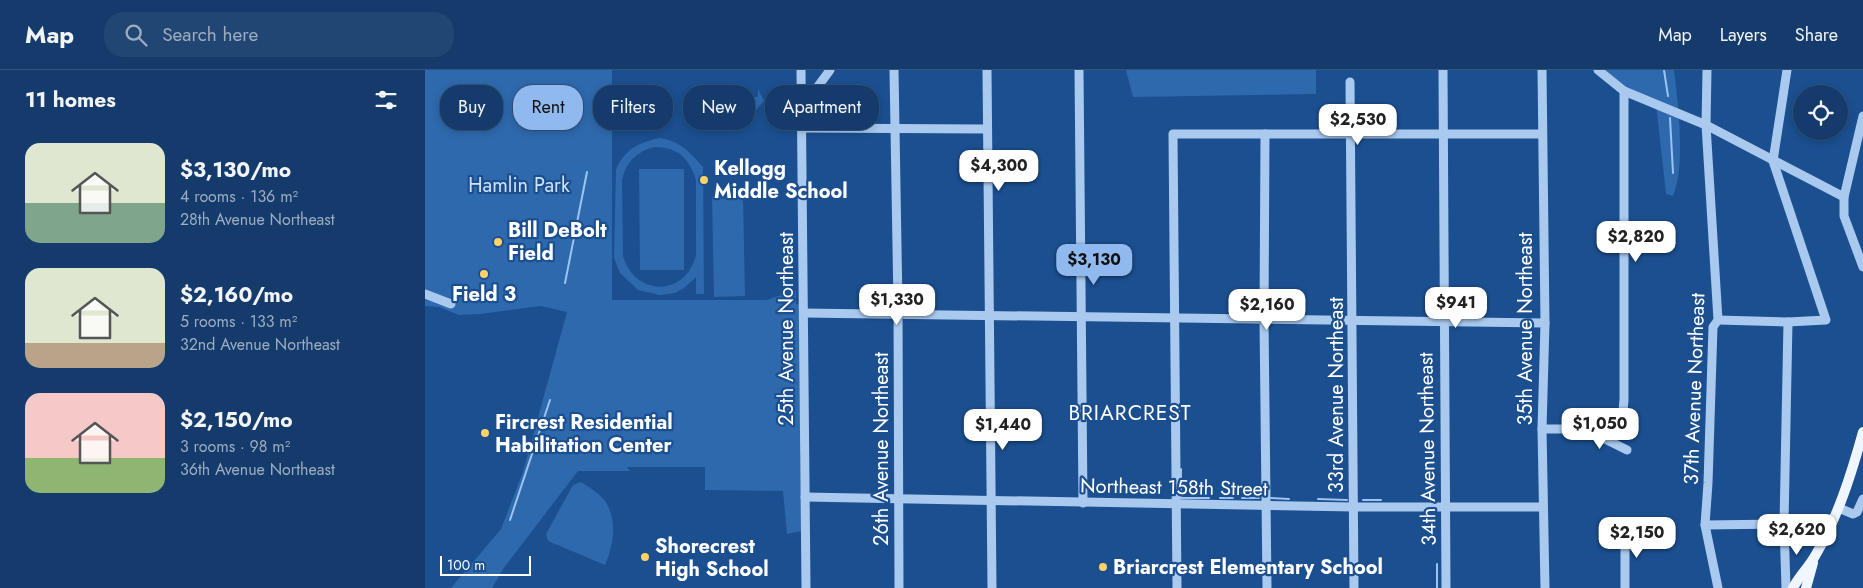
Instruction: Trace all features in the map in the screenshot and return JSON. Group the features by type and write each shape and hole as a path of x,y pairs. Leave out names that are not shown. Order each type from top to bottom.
{"main road":[{"path":"1793,588 1814,557 1839,508 1850,479 1863,432"},
{"path":"1805,588 1814,557"}],"street":[{"name":"25th Avenue Northeast","path":"801,70 801,85"},
{"path":"819,85 830,70"},
{"name":"26th Avenue Northeast","path":"894,70 899,314 899,588"},
{"path":"987,70 986,129 990,315 992,588"},
{"path":"1079,70 1083,316 1083,503"},
{"name":"34th Avenue Northeast","path":"1443,70 1446,588"},
{"name":"35th Avenue Northeast","path":"1542,70 1545,323 1542,507 1545,588"},
{"path":"1598,70 1624,91 1706,125 1844,197"},
{"name":"37th Avenue Northeast","path":"1707,70 1706,125 1718,320 1713,327 1705,525 1718,588"},
{"path":"1718,320 1788,322 1826,320 1773,161 1787,70"},
{"name":"33rd Avenue Northeast","path":"1350,82 1354,588"},
{"path":"1542,429 1610,429 1619,426 1622,422 1624,400 1624,91"},
{"path":"1863,116 1844,197 1844,216 1863,266"},
{"path":"879,128 986,129"},
{"name":"25th Avenue Northeast","path":"802,130 806,588"},
{"path":"1177,588 1173,134 1542,134"},
{"path":"1265,134 1263,319 1267,588"},
{"path":"425,294 451,304"},
{"path":"804,313 1545,323"},
{"path":"1786,588 1788,322"},
{"path":"1585,429 1627,450"},
{"name":"Northeast 158th Street","path":"805,497 1354,507 1542,507"},
{"path":"1839,508 1853,514 1857,512 1863,499"},
{"path":"1705,525 1785,524"},
{"path":"1625,530 1625,588"}],"green space":[{"name":"Hamlin Park","path":"425,70 612,70 612,85 593,85 593,130 612,130 612,300 767,300 796,290 796,304 804,305 805,372 800,456 802,531 787,534 783,491 705,490 705,467 627,467 630,471 578,471 503,569 492,588 451,588 501,529 523,472 567,312 541,306 459,315 439,307 425,306"},
{"path":"1126,70 1316,70 1316,94 1133,97"},
{"path":"1598,70 1674,70 1679,116 1680,152 1677,183 1673,196 1666,194 1656,104 1624,91"},
{"path":"758,89 764,101 755,111 755,97 758,97"},
{"path":"667,139 679,145 689,152 703,167 704,294 696,294 696,277 675,293 660,295 638,290 620,273 614,258 616,170 628,152 639,145 653,140","holes":["654,147 670,149 681,155 690,166 696,180 696,255 690,269 682,279 672,285 660,287 649,285 638,279 629,269 623,256 622,180 626,168 637,155"]},
{"path":"639,169 684,169 684,270 640,270"},
{"path":"712,196 743,196 745,296 714,297"},
{"path":"581,482 603,498 611,513 613,536 605,565 548,541 546,534 573,485"}],"waterway":[{"path":"1664,70 1668,96"},
{"path":"1670,118 1673,173"},
{"path":"565,283 587,172"},
{"path":"510,520 550,400"},
{"path":"1181,469 1181,498 1209,498"},
{"path":"1220,498 1233,498"},
{"path":"1242,498 1259,498"},
{"path":"1271,498 1289,499"},
{"path":"1318,499 1347,500"},
{"path":"1363,500 1381,500"},
{"path":"1437,564 1437,588"}],"place":[{"name":"Kellogg Middle School","path":"704,180"},
{"name":"Bill DeBolt Field","path":"498,242"},
{"name":"Field 3","path":"484,274"},
{"name":"Fircrest Residential Habilitation Center","path":"485,433"},
{"name":"Shorecrest High School","path":"645,557"},
{"name":"Briarcrest Elementary School","path":"1103,567"}],"district":[{"name":"BRIARCREST","path":"1130,413"}]}
